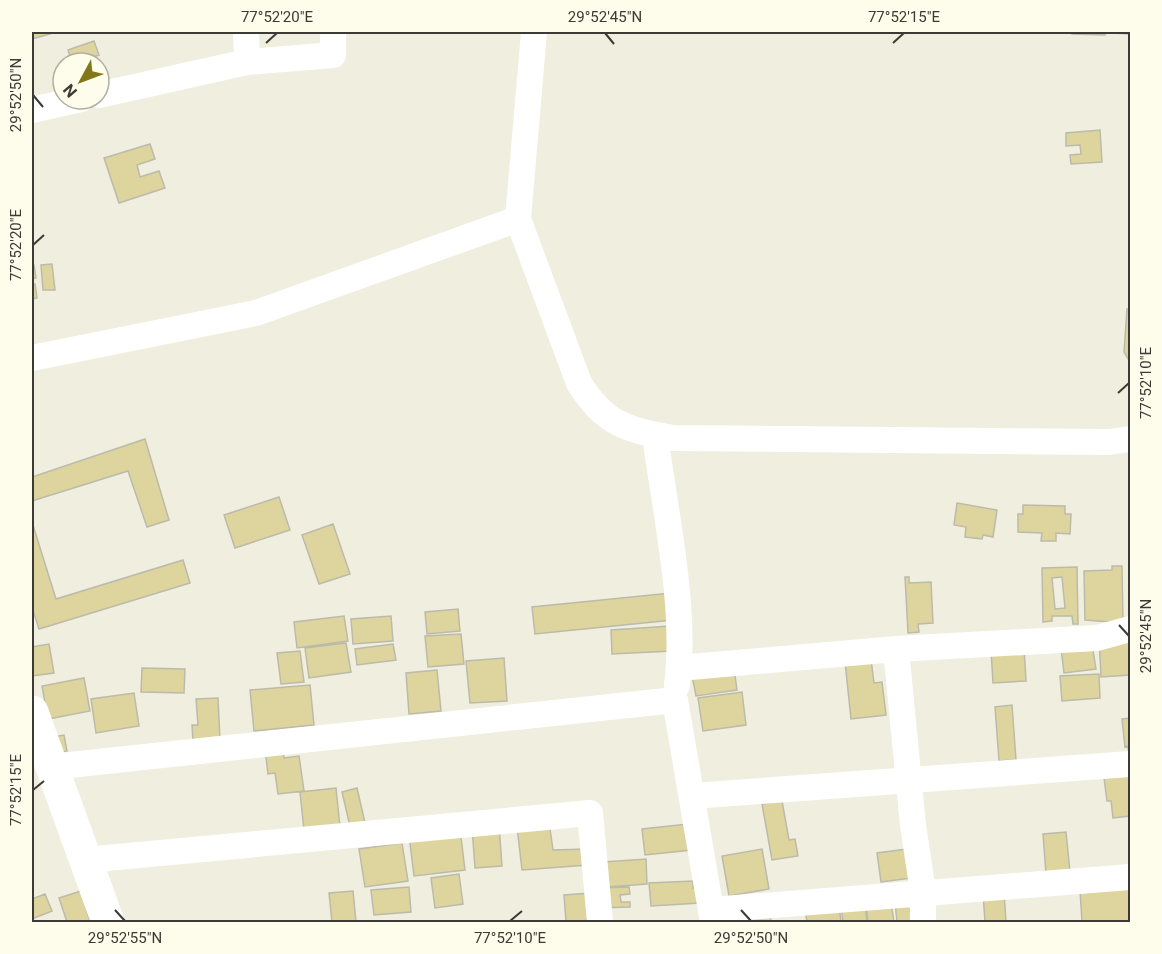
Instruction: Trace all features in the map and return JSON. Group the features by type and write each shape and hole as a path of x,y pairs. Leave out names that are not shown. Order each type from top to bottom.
{"street":[{"path":"246,32 247,62"},
{"path":"111,92 247,62 333,55 333,32"},
{"path":"534,32 518,219 579,382 592,405 631,431 673,438 1085,442 1131,439"},
{"path":"32,110 51,106"},
{"path":"32,358 256,313 518,219"},
{"path":"655,435 677,598 679,668 675,700 712,916 923,892 1131,877"},
{"path":"679,668 896,649 1097,638 1131,628"},
{"path":"896,649 923,892 923,922"},
{"path":"51,767 675,700"},
{"path":"32,712 108,922"},
{"path":"692,796 909,782 1131,764"},
{"path":"85,860 590,813 600,922"}],"building":[{"path":"32,32 49,32 50,34 32,39"},
{"path":"1072,32 1105,32 1105,35 1072,34"},
{"path":"1130,32 1130,34 1112,33"},
{"path":"94,41 98,51 68,51"},
{"path":"1100,130 1102,162 1071,164 1070,155 1081,154 1080,145 1066,146 1066,133"},
{"path":"150,144 155,159 137,165 140,177 159,171 165,188 119,203 104,158"},
{"path":"52,264 55,290 43,290 41,265"},
{"path":"32,265 34,265 36,278 32,279"},
{"path":"35,284 37,298 32,299 32,285"},
{"path":"1127,309 1130,309 1130,362 1124,352"},
{"path":"145,439 169,520 147,527 128,471 32,501 32,477"},
{"path":"279,497 290,530 235,548 224,515"},
{"path":"957,503 997,510 993,537 983,535 982,539 965,537 966,527 954,525"},
{"path":"1023,505 1065,506 1065,514 1071,514 1070,534 1056,533 1056,541 1041,541 1042,533 1018,532 1018,514 1023,514"},
{"path":"32,522 56,599 183,560 190,583 39,629 32,607"},
{"path":"333,524 350,574 319,584 302,535"},
{"path":"1112,566 1122,566 1123,623 1085,620 1084,571 1112,570"},
{"path":"1077,567 1078,624 1073,624 1072,616 1052,616 1052,621 1043,622 1042,568","holes":["1062,577 1065,608 1055,609 1052,578"]},
{"path":"905,577 909,577 909,583 931,582 933,623 918,624 919,632 908,633"},
{"path":"671,593 673,620 535,634 532,607"},
{"path":"458,609 460,631 427,634 425,612"},
{"path":"344,616 348,641 297,648 294,622"},
{"path":"391,616 393,641 353,644 351,619"},
{"path":"670,626 672,651 612,654 611,630"},
{"path":"461,634 464,664 428,667 425,636"},
{"path":"1129,636 1130,675 1101,677 1099,638"},
{"path":"346,643 351,672 309,678 305,648"},
{"path":"49,644 54,673 32,676 32,647"},
{"path":"393,644 396,660 357,665 355,649"},
{"path":"1092,644 1096,669 1064,673 1061,648"},
{"path":"1024,648 1026,681 993,683 991,650"},
{"path":"300,651 304,682 281,684 277,653"},
{"path":"504,658 507,701 470,703 466,661"},
{"path":"871,659 874,683 882,682 886,715 851,719 845,662"},
{"path":"142,668 185,669 184,693 141,692"},
{"path":"734,668 737,690 696,696 692,675"},
{"path":"437,670 441,711 409,714 406,673"},
{"path":"1099,674 1100,698 1062,701 1060,676"},
{"path":"84,678 90,711 48,719 42,686"},
{"path":"310,685 314,725 254,731 250,690"},
{"path":"742,692 746,725 703,731 698,698"},
{"path":"134,693 139,726 96,733 91,699"},
{"path":"218,698 220,740 193,741 192,725 198,725 196,699"},
{"path":"1012,705 1016,760 999,761 995,707"},
{"path":"1130,718 1129,755 1128,746 1125,747 1122,719"},
{"path":"64,735 67,751 50,754 47,738"},
{"path":"283,747 284,758 299,756 304,791 278,794 275,773 268,774 265,749"},
{"path":"1130,767 1130,816 1113,818 1111,801 1107,801 1103,770"},
{"path":"336,788 340,827 304,830 300,792"},
{"path":"357,788 365,823 350,826 342,792"},
{"path":"782,801 789,840 795,839 798,856 772,860 762,804"},
{"path":"549,822 553,850 587,849 588,865 522,870 517,827"},
{"path":"688,824 692,850 645,855 642,829"},
{"path":"499,825 502,866 475,868 472,827"},
{"path":"460,829 465,870 414,876 409,835"},
{"path":"1066,832 1070,872 1046,874 1043,834"},
{"path":"402,843 408,881 365,887 359,849"},
{"path":"914,848 919,877 881,882 877,853"},
{"path":"762,849 769,889 729,896 722,856"},
{"path":"646,859 647,884 606,887 604,862"},
{"path":"459,874 463,904 435,908 431,878"},
{"path":"693,881 693,888 699,888 700,903 651,906 649,883"},
{"path":"1130,885 1130,922 1082,922 1080,891"},
{"path":"409,887 411,912 374,915 371,890"},
{"path":"629,887 630,894 620,895 621,902 630,902 630,907 599,908 598,888"},
{"path":"81,891 90,922 67,922 59,898"},
{"path":"353,891 356,922 332,922 329,893"},
{"path":"1004,892 1006,922 985,922 983,893"},
{"path":"590,893 593,920 566,922 564,895"},
{"path":"45,894 52,911 32,919 32,899"},
{"path":"914,900 915,922 897,922 895,902"},
{"path":"891,902 894,922 868,922 866,905"},
{"path":"865,904 867,922 843,922 841,906"},
{"path":"839,905 841,922 807,922 805,909"},
{"path":"770,911 771,922 733,922 732,914"}]}
